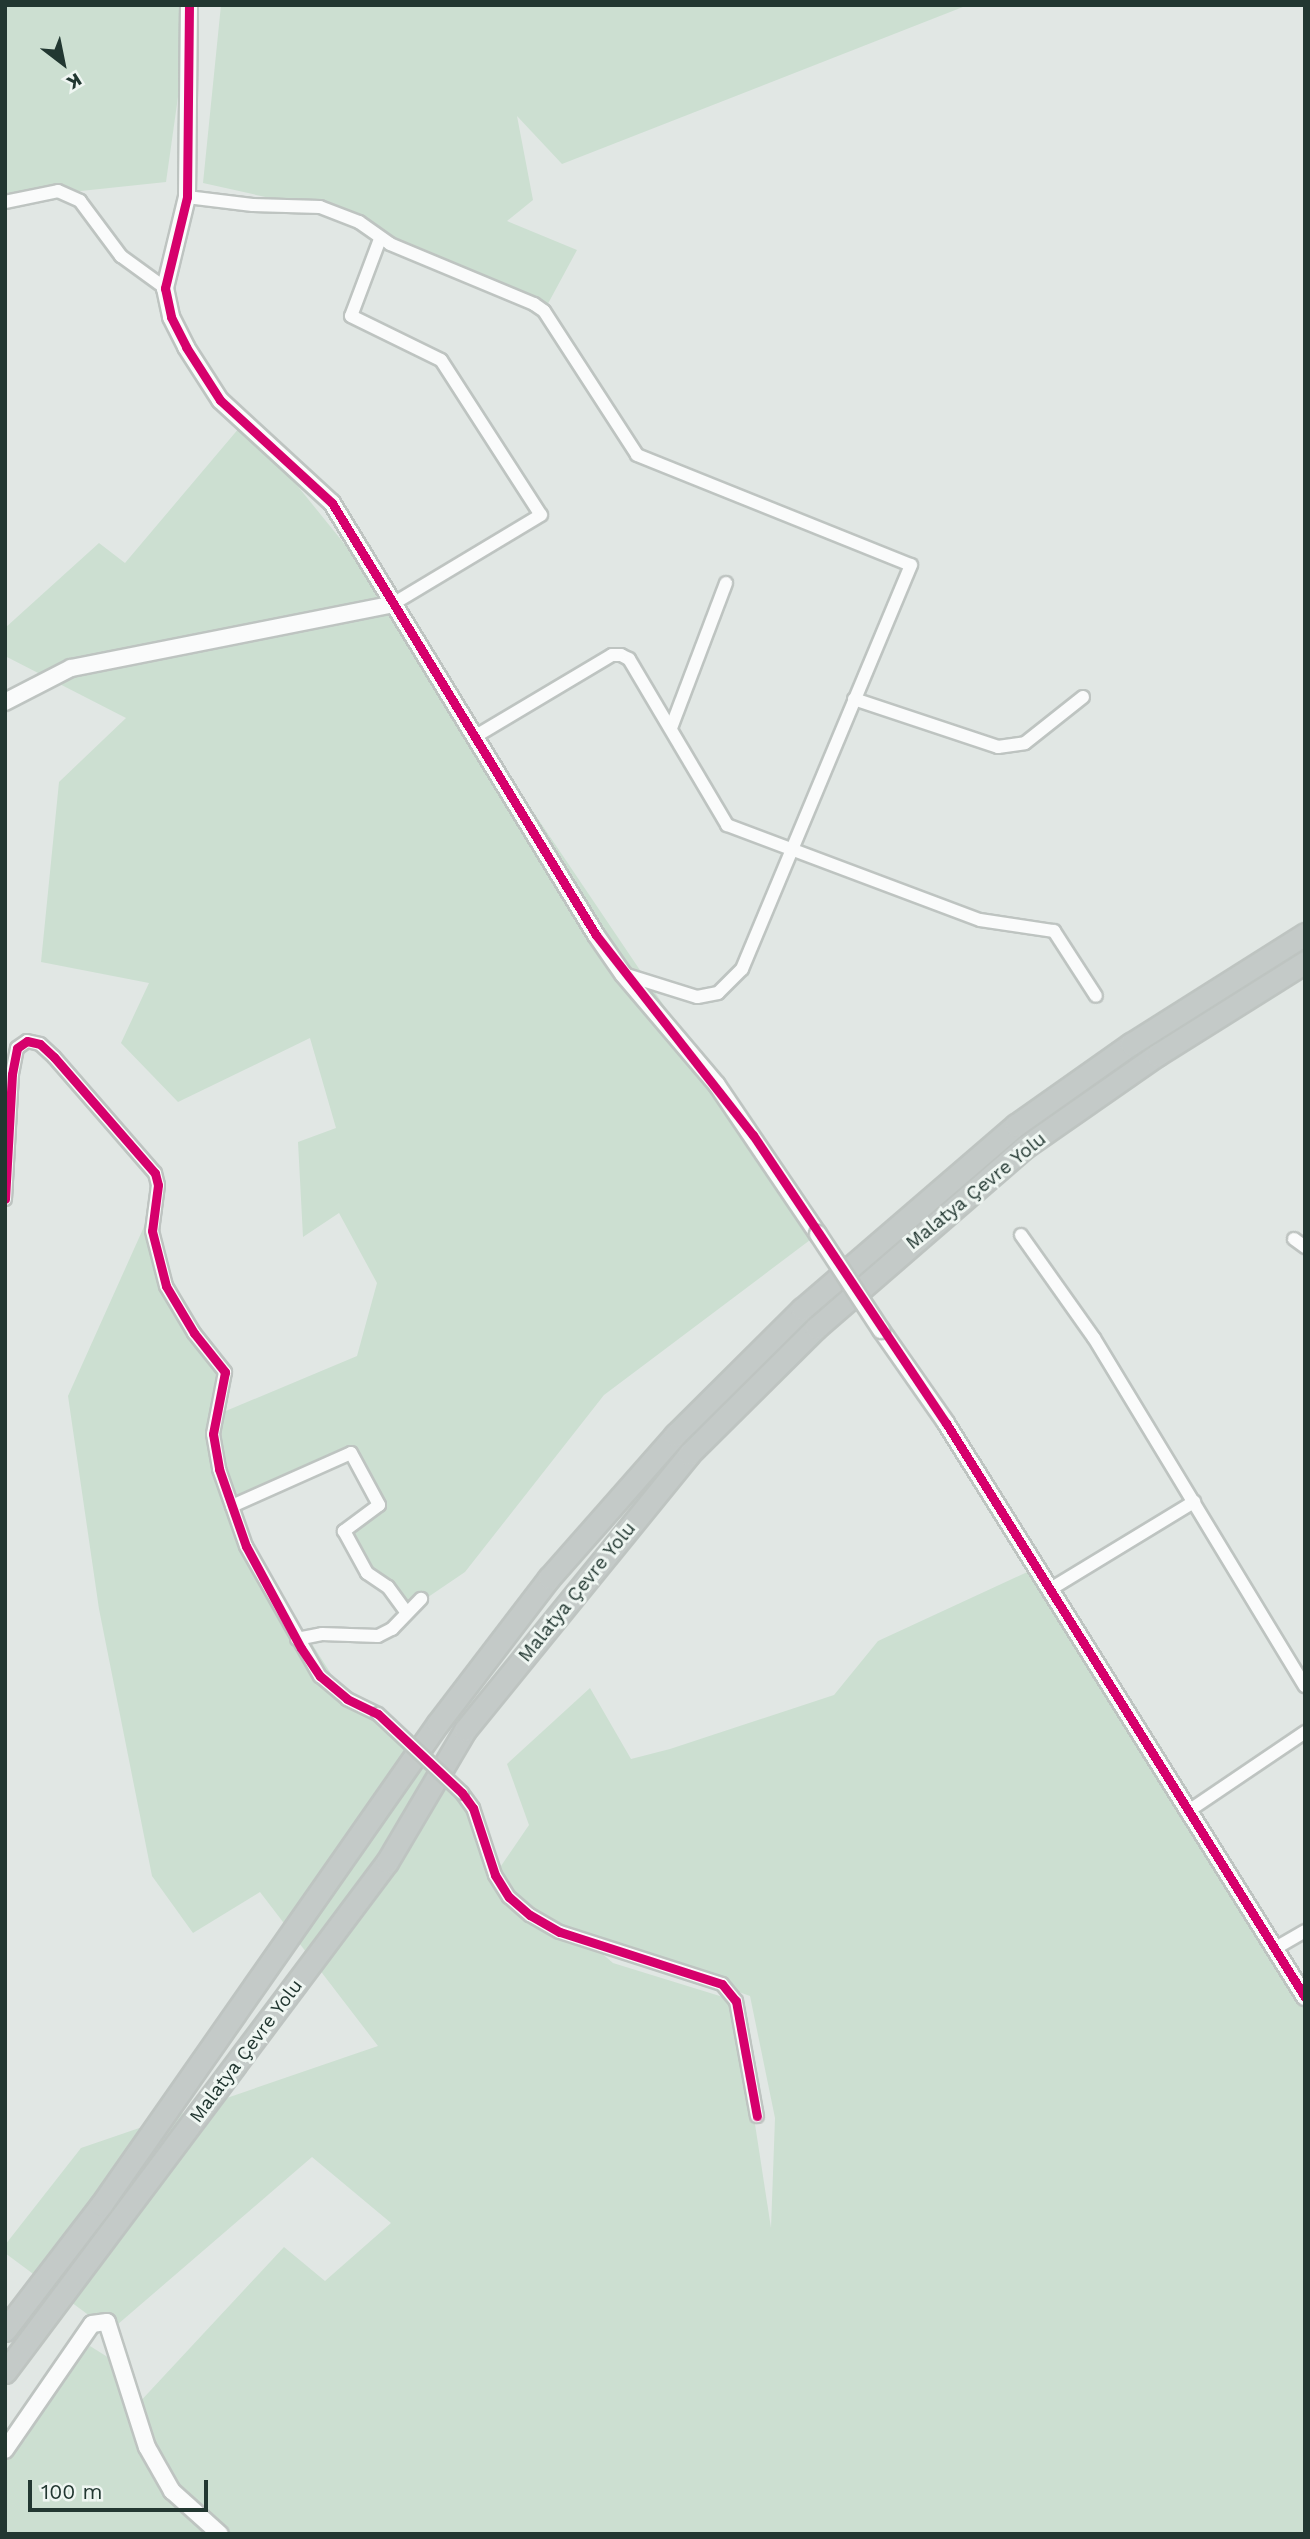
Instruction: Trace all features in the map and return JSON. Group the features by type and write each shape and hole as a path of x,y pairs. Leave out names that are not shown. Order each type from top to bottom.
{"highway":[{"name":"Malatya Çevre Yolu","path":"5,2330 101,2204 438,1723 549,1578 675,1435 802,1309 1017,1125 1131,1044 1305,934"},
{"name":"Malatya Çevre Yolu","path":"5,2372 387,1862 465,1730 689,1454 816,1328 1025,1147 1157,1055 1305,962"}],"street":[{"path":"189,5 187,197 165,288 171,317 186,347 220,400 332,503 623,974 717,1085 946,1423 1305,1997"},
{"path":"5,202 58,191 80,201 121,256 165,288"},
{"path":"187,197 253,205 320,207 359,222 380,239 544,311 636,455 911,565 743,969 718,993 697,998 623,974"},
{"path":"5,702 71,668 393,604 541,515 441,360 351,316 380,239"},
{"path":"670,728 726,583"},
{"path":"476,736 612,655 629,659 727,825 981,920 1054,931 1096,996"},
{"path":"854,699 998,747 1025,743 1083,697"},
{"path":"5,1199 12,1074 17,1048 27,1041 40,1044 54,1057 155,1173 158,1185 152,1231 162,1276 194,1333 225,1372 213,1434 232,1506 246,1546 320,1676 347,1699 377,1714 463,1793 473,1808 495,1875 509,1897 530,1915 560,1932 722,1984 736,2001 757,2116"},
{"path":"1021,1235 1094,1338 1305,1686"},
{"path":"232,1506 351,1453 379,1505 344,1531 367,1573 388,1587 406,1612"},
{"path":"1049,1590 1194,1502"},
{"path":"297,1639 322,1634 378,1636 391,1629 421,1599"},
{"path":"1187,1812 1305,1732"},
{"path":"1275,1950 1305,1931"},
{"path":"5,2450 92,2324 107,2322 147,2447 172,2491 220,2534"}],"green space":[{"path":"5,5 191,5 166,182 5,199"},
{"path":"221,5 968,5 562,164 517,116 533,200 507,221 577,250 544,311 337,213 203,183"},
{"path":"245,421 393,604 818,1234 604,1395 465,1572 406,1612 344,1531 379,1505 351,1453 237,1503 242,1534 347,1699 462,1793 485,1850 501,1866 529,1825 507,1764 590,1688 631,1759 670,1749 834,1695 878,1641 1036,1568 1305,2001 1305,2534 5,2534 5,2458 25,2440 63,2376 90,2346 125,2368 136,2406 284,2247 325,2281 391,2223 312,2157 110,2331 5,2253 5,2245 81,2148 378,2046 260,1892 193,1933 152,1876 99,1609 68,1396 156,1200 152,1231 166,1285 225,1372 221,1413 357,1356 377,1283 339,1213 303,1237 298,1142 336,1128 310,1038 178,1102 121,1043 149,983 41,962 59,782 126,718 5,656 5,628 99,543 125,563","holes":["579,1934 750,1996 775,2118 771,2228 736,2001 613,1963"]}],"cycle path":[{"path":"189,5 187,197 165,288 171,317 186,347 220,400 332,503 596,935 753,1135 946,1423 1305,1997"},
{"path":"5,1199 12,1074 17,1048 27,1041 40,1044 54,1057 155,1173 158,1185 152,1231 166,1286 194,1333 225,1372 213,1434 219,1469 246,1546 301,1648 320,1676 347,1699 378,1714 462,1793 473,1808 495,1875 509,1897 530,1915 560,1932 722,1984 736,2001 757,2116"}]}
